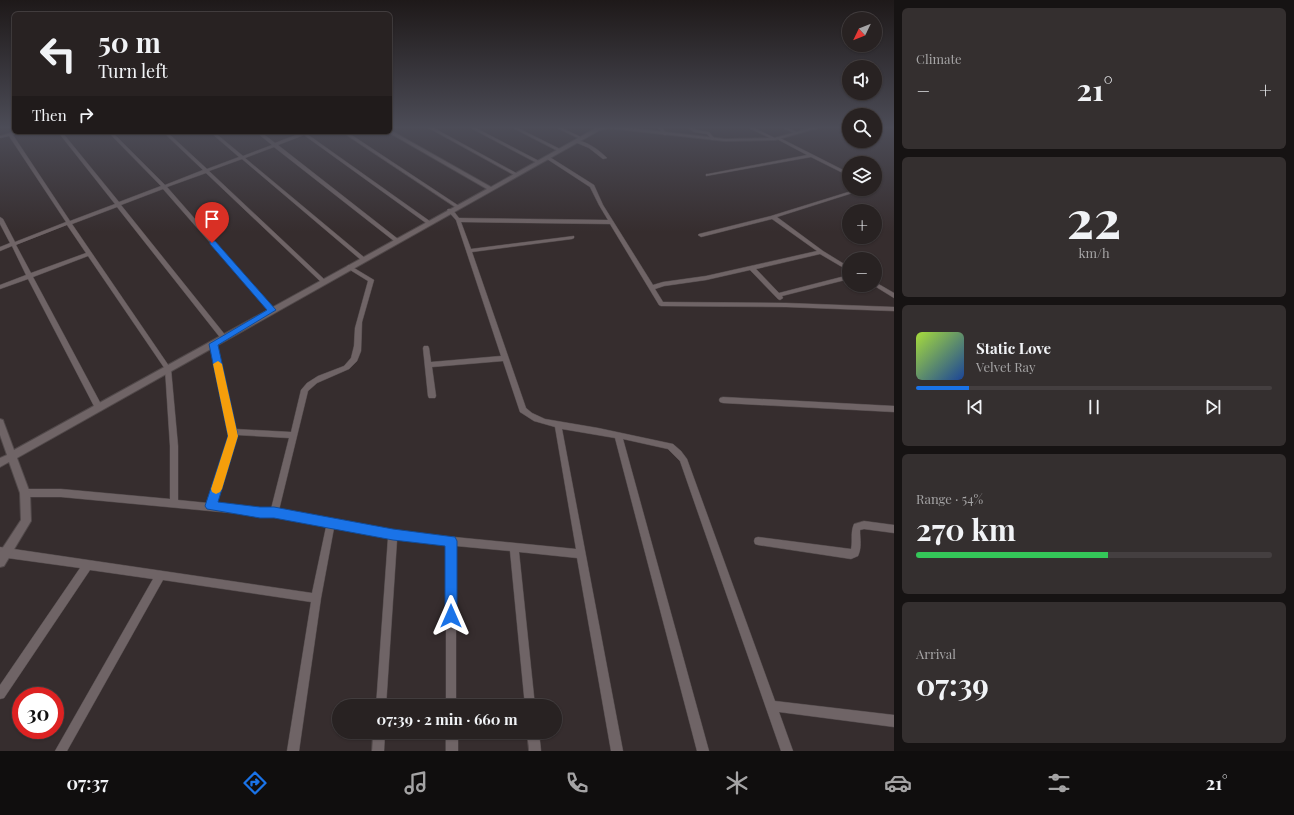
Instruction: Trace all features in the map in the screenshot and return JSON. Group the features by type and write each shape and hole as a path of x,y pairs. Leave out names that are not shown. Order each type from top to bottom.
{"street":[{"path":"28,162 89,254 168,369 174,446 174,502"},
{"path":"84,162 224,338"},
{"path":"139,162 272,310"},
{"path":"197,162 323,281"},
{"path":"0,249 226,162"},
{"path":"249,162 363,259"},
{"path":"297,162 396,240"},
{"path":"345,162 428,222"},
{"path":"390,162 457,206"},
{"path":"444,162 489,188"},
{"path":"494,162 516,174"},
{"path":"0,463 100,408 349,266 538,162"},
{"path":"554,162 592,186 661,304 894,308"},
{"path":"708,175 778,162"},
{"path":"823,162 842,172"},
{"path":"701,235 774,217 842,196"},
{"path":"450,210 458,220 523,410 536,419 558,425 589,429 670,446 683,459 787,751"},
{"path":"774,217 821,252 842,265"},
{"path":"0,219 100,408"},
{"path":"458,220 612,222"},
{"path":"468,250 572,237"},
{"path":"651,288 663,284 688,282 821,252"},
{"path":"0,287 89,254"},
{"path":"274,513 301,404 307,386 317,379 348,366 356,357 358,327 371,280 349,266"},
{"path":"752,268 786,305"},
{"path":"778,295 842,279"},
{"path":"882,288 894,296"},
{"path":"211,506 233,436 213,344"},
{"path":"426,348 432,396"},
{"path":"428,365 505,358"},
{"path":"723,400 894,408"},
{"path":"0,423 25,494 26,521 3,553 0,562"},
{"path":"558,425 617,751"},
{"path":"232,432 294,435"},
{"path":"618,436 703,751"},
{"path":"25,494 61,493 174,502 260,513 274,513 393,535 582,554"},
{"path":"293,751 316,598 331,523"},
{"path":"758,541 851,554 856,553 857,549 854,533 857,527 864,525 894,529"},
{"path":"381,699 393,535"},
{"path":"451,541 452,699"},
{"path":"514,547 529,699"},
{"path":"3,553 88,564 316,598"},
{"path":"0,694 88,564"},
{"path":"61,751 161,575"},
{"path":"771,706 894,721"},
{"path":"378,751 379,739"},
{"path":"452,739 452,751"},
{"path":"534,739 535,751"}],"slow traffic":[{"path":"216,489 233,436 218,364"}],"route":[{"path":"212,243 272,310 213,344 233,436 211,506 260,513 274,513 393,535 451,541 451,616"}]}
